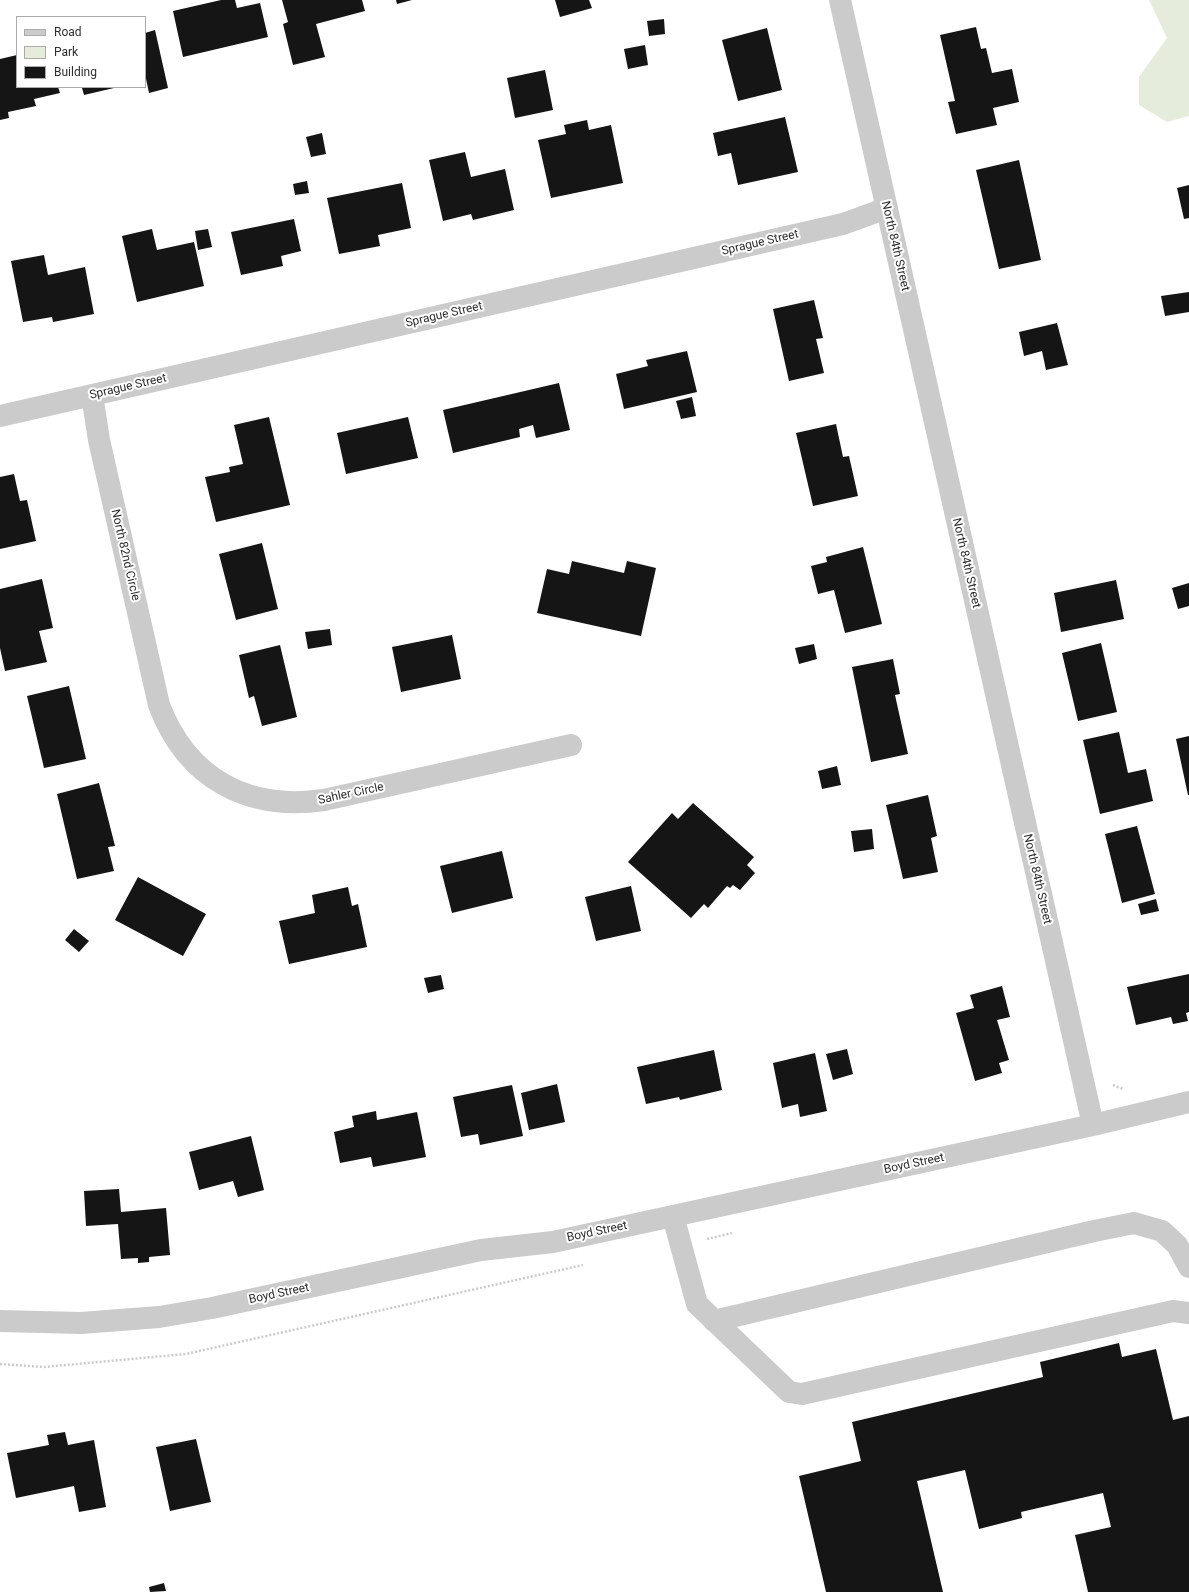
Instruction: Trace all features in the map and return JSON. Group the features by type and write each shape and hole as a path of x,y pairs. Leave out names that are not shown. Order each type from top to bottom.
{"street":[{"name":"North 84th Street","path":"840,0 1093,1125"},
{"name":"Sprague Street","path":"0,416 843,224 887,208"},
{"name":"North 82nd Circle","path":"92,395 99,440 163,714"},
{"name":"Sahler Circle","path":"163,714 179,745 192,760 213,778 244,794 258,799 286,803 308,803 324,800 572,745"},
{"name":"Boyd Street","path":"0,1321 81,1323 159,1317 212,1308 482,1250 553,1242 1093,1125 1189,1102"},
{"path":"673,1216 697,1304 789,1392 802,1394 1173,1311 1189,1313"},
{"path":"714,1321 1094,1231 1134,1223 1162,1231 1177,1245 1189,1267"}],"green space":[{"path":"1149,0 1189,0 1189,116 1167,122 1139,105 1139,77 1167,38"}],"building":[{"path":"221,0 235,0 237,8 260,3 268,37 183,57 173,11"},
{"path":"282,0 362,0 365,11 316,24 325,57 293,65 283,24 288,22"},
{"path":"396,0 412,0 397,4"},
{"path":"555,0 589,0 592,8 560,17"},
{"path":"664,19 665,34 649,36 647,21"},
{"path":"976,27 981,49 986,48 992,73 1012,69 1019,102 993,108 997,125 956,134 948,102 955,101 940,35"},
{"path":"767,28 782,90 738,101 722,40"},
{"path":"155,30 168,88 149,93 146,79 146,33"},
{"path":"645,45 648,65 628,69 624,49"},
{"path":"16,55 16,88 58,88 60,93 34,99 36,106 8,112 9,118 0,120 0,59"},
{"path":"545,70 553,110 515,118 507,78"},
{"path":"82,88 114,88 84,95"},
{"path":"785,117 798,172 738,185 731,153 718,156 713,133"},
{"path":"587,120 589,130 611,125 623,183 551,198 538,140 566,134 564,125"},
{"path":"322,133 326,154 311,157 306,137"},
{"path":"465,152 471,177 505,169 514,210 473,220 471,214 443,221 429,160"},
{"path":"1019,160 1041,260 999,269 976,170"},
{"path":"307,181 309,193 295,195 293,184"},
{"path":"402,183 411,228 378,235 380,246 339,254 327,198"},
{"path":"1189,185 1189,218 1184,219 1177,188"},
{"path":"294,219 301,251 281,256 283,266 241,275 231,232"},
{"path":"152,229 157,250 194,242 204,286 137,302 122,236"},
{"path":"208,229 212,247 198,250 195,231"},
{"path":"44,255 48,275 85,267 94,314 53,322 52,317 23,322 11,261"},
{"path":"1189,292 1189,312 1165,316 1161,296"},
{"path":"814,300 823,338 816,339 824,373 789,381 773,309"},
{"path":"1057,323 1068,365 1046,370 1042,351 1024,356 1019,332"},
{"path":"687,351 697,392 624,409 616,374 648,366 646,360"},
{"path":"559,383 570,430 536,438 533,425 519,429 520,437 453,453 443,410"},
{"path":"692,397 696,416 681,419 676,401"},
{"path":"269,417 290,505 216,522 205,477 230,472 229,467 243,464 234,425"},
{"path":"408,417 418,458 346,474 337,433"},
{"path":"836,424 843,457 849,456 858,496 813,506 796,433"},
{"path":"14,474 20,501 27,500 36,541 0,549 0,477"},
{"path":"262,543 278,609 236,620 219,554"},
{"path":"863,547 882,624 845,633 834,590 818,594 811,566 827,562 826,557"},
{"path":"572,561 624,573 627,561 656,568 641,636 537,613 547,569 569,574"},
{"path":"42,579 53,628 39,631 47,662 5,671 0,648 0,589"},
{"path":"1116,580 1124,619 1061,632 1054,593"},
{"path":"1189,583 1189,606 1178,609 1172,588"},
{"path":"330,629 332,645 308,649 305,632"},
{"path":"452,635 461,679 401,692 392,647"},
{"path":"1101,643 1117,712 1078,721 1062,653"},
{"path":"814,644 817,659 799,664 795,648"},
{"path":"280,645 297,717 262,726 254,696 249,698 239,655"},
{"path":"893,659 900,694 895,695 908,754 871,762 852,667"},
{"path":"69,686 86,759 44,768 27,696"},
{"path":"1119,732 1128,773 1146,769 1153,801 1100,814 1083,740"},
{"path":"1189,736 1189,795 1188,795 1176,739"},
{"path":"837,766 841,785 822,789 818,771"},
{"path":"99,783 115,846 108,847 114,871 77,879 57,794"},
{"path":"928,795 937,836 931,838 938,872 903,879 886,805"},
{"path":"693,803 754,857 747,865 755,873 740,890 733,885 730,888 727,886 708,908 704,904 691,918 628,862 672,813 678,819"},
{"path":"1137,826 1155,894 1122,903 1105,834"},
{"path":"872,829 874,849 854,852 851,831"},
{"path":"502,851 513,898 452,913 440,866"},
{"path":"138,877 206,914 183,956 115,920"},
{"path":"631,886 641,931 596,941 585,897"},
{"path":"348,887 352,906 358,904 367,947 289,964 279,921 315,913 312,895"},
{"path":"1156,899 1159,911 1141,915 1138,904"},
{"path":"74,929 89,941 79,952 65,940"},
{"path":"1189,974 1189,1012 1186,1013 1188,1021 1173,1024 1171,1017 1136,1025 1127,987"},
{"path":"441,975 444,989 428,993 424,978"},
{"path":"1002,986 1010,1017 997,1020 1009,1060 999,1063 1002,1073 975,1081 956,1013 974,1008 970,995"},
{"path":"847,1049 853,1074 833,1080 826,1054"},
{"path":"714,1050 722,1090 680,1100 679,1097 646,1104 637,1067"},
{"path":"815,1053 827,1111 800,1117 798,1104 782,1108 773,1063"},
{"path":"557,1084 565,1122 529,1130 521,1093"},
{"path":"512,1085 523,1136 480,1145 478,1134 461,1137 453,1097"},
{"path":"376,1111 377,1120 417,1112 426,1157 373,1167 371,1157 340,1163 334,1132 354,1127 352,1116"},
{"path":"251,1136 264,1190 238,1197 233,1181 199,1190 189,1152"},
{"path":"119,1189 121,1212 166,1208 170,1255 149,1257 149,1262 138,1263 138,1258 121,1259 118,1224 86,1226 84,1191"},
{"path":"1119,1343 1122,1357 1156,1349 1173,1420 1189,1416 1189,1592 1088,1592 1075,1535 1111,1527 1103,1493 1021,1512 1022,1518 979,1529 965,1470 917,1481 943,1592 826,1592 799,1476 861,1461 852,1422 1043,1377 1040,1362"},
{"path":"65,1432 68,1445 94,1440 106,1507 79,1512 74,1486 16,1498 7,1453 49,1445 47,1435"},
{"path":"196,1439 211,1502 170,1511 156,1447"},
{"path":"164,1583 166,1591 150,1592 149,1587"}]}
